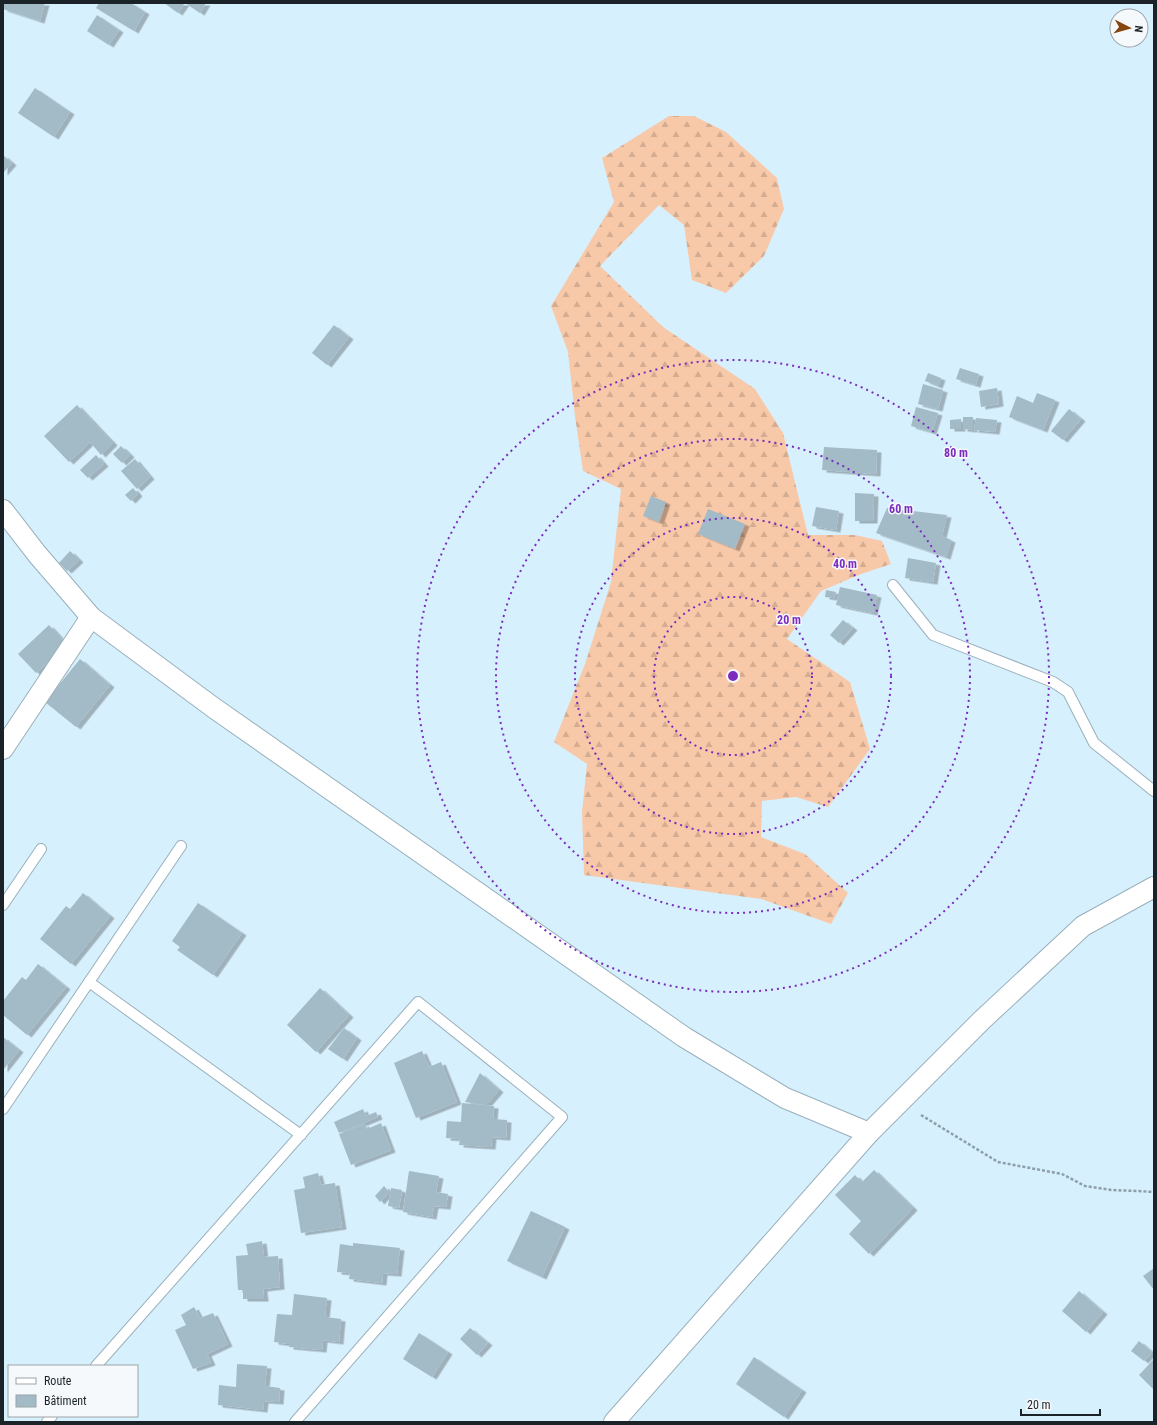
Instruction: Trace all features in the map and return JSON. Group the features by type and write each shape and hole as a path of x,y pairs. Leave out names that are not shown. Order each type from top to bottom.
{"street":[{"path":"3,510 37,554 91,618 214,708 684,1037 785,1098 869,1133"},
{"path":"3,749 91,618"},
{"path":"614,1422 869,1133 982,1020 1083,926 1154,887"}],"lane":[{"path":"893,585 934,635 1053,682 1068,692 1094,743 1154,791"},
{"path":"3,1109 181,846"},
{"path":"3,905 41,849"},
{"path":"89,982 301,1135"},
{"path":"97,1365 418,1002 562,1117 294,1422"}],"path":[{"path":"900,1102 998,1162 1062,1174 1085,1186 1111,1190 1154,1192"}],"green space":[{"path":"669,116 694,116 726,132 777,178 784,209 764,256 726,293 692,280 684,225 659,205 600,266 663,327 755,389 783,433 808,535 855,535 882,541 891,564 861,574 821,591 787,639 850,682 870,749 828,807 796,797 762,801 761,837 805,854 848,893 831,924 761,899 584,875 582,812 587,764 554,742 585,664 611,582 621,489 583,471 568,352 551,306 614,202 602,158"}],"building":[{"path":"4,3 45,3 40,21 3,9"},
{"path":"99,3 131,3 145,12 134,31 96,8"},
{"path":"164,3 185,3 178,13"},
{"path":"185,3 206,3 200,13"},
{"path":"97,15 119,30 109,45 87,31"},
{"path":"35,88 70,112 54,137 18,113"},
{"path":"3,155 12,163 3,173"},
{"path":"334,325 349,337 327,365 312,353"},
{"path":"960,368 979,374 976,385 956,379"},
{"path":"928,373 941,378 938,386 925,381"},
{"path":"923,384 943,390 938,409 918,404"},
{"path":"997,388 999,404 981,407 979,391"},
{"path":"1037,393 1055,400 1043,430 1009,417 1017,396 1033,403"},
{"path":"77,405 113,443 101,455 90,442 69,462 44,436"},
{"path":"916,407 938,413 932,432 911,426"},
{"path":"1069,409 1081,419 1063,440 1051,431"},
{"path":"963,417 973,417 973,430 963,429"},
{"path":"976,418 997,420 995,432 974,430"},
{"path":"961,419 961,429 950,429 950,420"},
{"path":"121,446 130,455 122,463 113,454"},
{"path":"824,447 877,450 876,474 822,470"},
{"path":"96,455 104,464 88,478 80,470"},
{"path":"135,459 150,477 137,489 121,471"},
{"path":"133,488 138,494 131,501 125,495"},
{"path":"855,493 874,494 873,521 855,521"},
{"path":"651,496 666,502 659,522 643,516"},
{"path":"816,507 839,511 836,530 812,526"},
{"path":"887,508 947,515 942,536 951,540 946,557 876,533"},
{"path":"708,509 745,524 735,549 698,534"},
{"path":"70,551 79,560 67,571 59,563"},
{"path":"908,558 936,563 933,582 905,578"},
{"path":"840,587 877,595 873,613 836,605"},
{"path":"826,590 836,592 834,598 825,597"},
{"path":"843,620 853,628 839,643 830,635"},
{"path":"49,625 67,645 36,673 18,654"},
{"path":"80,659 110,685 76,727 45,702"},
{"path":"83,893 110,916 71,964 40,939 66,906 70,909"},
{"path":"198,903 242,933 213,975 177,950 180,947 172,941"},
{"path":"38,964 66,987 27,1035 3,1015 3,1001 22,977 26,980"},
{"path":"320,988 349,1015 316,1052 287,1025"},
{"path":"344,1028 357,1038 343,1059 328,1049"},
{"path":"3,1037 19,1050 3,1070"},
{"path":"422,1051 429,1067 441,1062 457,1102 416,1118 394,1063"},
{"path":"480,1073 499,1090 486,1105 465,1102"},
{"path":"462,1103 494,1106 493,1119 507,1120 506,1138 492,1137 491,1147 459,1145 460,1139 446,1138 447,1121 461,1122"},
{"path":"363,1109 366,1116 376,1112 378,1117 339,1133 334,1122"},
{"path":"381,1123 391,1150 351,1165 339,1134 365,1124 367,1129"},
{"path":"874,1170 913,1208 869,1254 849,1234 861,1221 835,1195 855,1175 862,1182"},
{"path":"409,1171 439,1176 436,1192 448,1194 446,1207 434,1206 432,1217 403,1212"},
{"path":"318,1173 321,1185 335,1183 342,1227 301,1233 294,1190 305,1188 303,1177"},
{"path":"384,1186 389,1192 380,1202 375,1196"},
{"path":"391,1188 402,1190 399,1208 388,1206"},
{"path":"531,1211 565,1227 542,1277 507,1261"},
{"path":"262,1241 264,1257 278,1256 280,1287 263,1289 264,1299 243,1299 243,1290 238,1290 236,1256 248,1255 246,1244"},
{"path":"353,1243 400,1248 397,1274 383,1273 382,1283 349,1279 350,1273 337,1272 340,1244 353,1246"},
{"path":"1154,1268 1154,1290 1143,1276"},
{"path":"1079,1291 1103,1312 1086,1332 1062,1311"},
{"path":"294,1294 327,1298 325,1317 341,1319 339,1342 323,1340 322,1350 289,1347 289,1344 274,1342 277,1314 292,1315"},
{"path":"194,1307 200,1318 213,1313 228,1344 207,1354 211,1363 193,1369 175,1330 186,1325 181,1315"},
{"path":"470,1328 488,1343 477,1355 460,1339"},
{"path":"419,1333 448,1352 432,1377 403,1359"},
{"path":"1139,1341 1152,1352 1144,1361 1131,1351"},
{"path":"754,1357 802,1390 784,1417 736,1384"},
{"path":"1154,1359 1154,1390 1139,1375"},
{"path":"237,1364 267,1366 265,1386 280,1388 279,1402 264,1401 263,1410 218,1405 219,1385 236,1387"}]}
